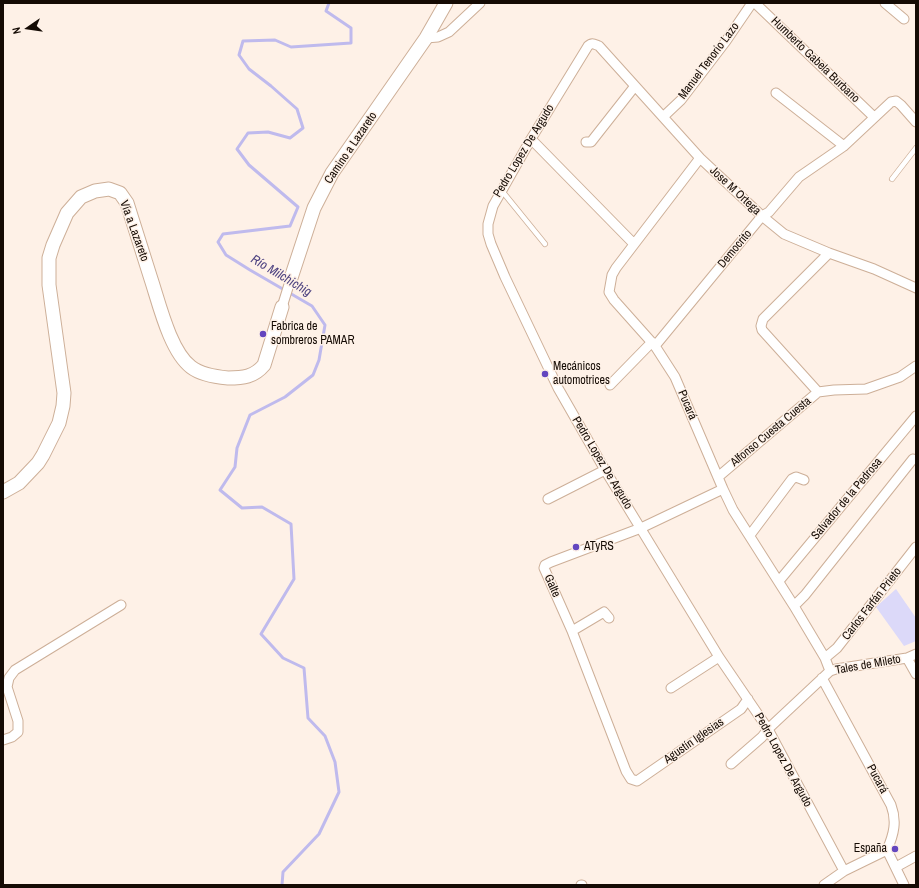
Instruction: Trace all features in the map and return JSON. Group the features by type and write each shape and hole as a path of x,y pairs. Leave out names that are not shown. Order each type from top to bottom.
{"street":[{"name":"Camino a Lazareto","path":"282,307 314,208 332,173 426,38 446,3"},
{"path":"426,38 438,37 449,32 480,3"},
{"name":"Manuel Tenorio Lazo","path":"663,117 681,100 753,3"},
{"name":"Humberto Gabela Burbano","path":"753,3 874,117"},
{"path":"885,3 904,19"},
{"name":"Jose M Ortega","path":"590,44 594,43 599,46 700,158 762,216 784,234 829,253 874,269 916,288"},
{"name":"Pedro Lopez De Argudo","path":"590,44 501,189 489,218 488,234 491,244 505,277 558,388 605,470 719,657 768,728 844,871"},
{"path":"586,142 591,142 635,86"},
{"path":"776,93 844,146"},
{"name":"Democrito","path":"610,385 653,344 762,216 769,212 798,177 844,146 891,102 896,101 901,105 916,122"},
{"path":"531,139 634,244"},
{"name":"Pucará","path":"700,158 612,275 609,292 614,300 653,344 675,377 733,510 794,606 825,658 830,672"},
{"name":"Vía a Lazareto","path":"3,492 19,483 38,462 59,422 63,406 64,393 49,285 49,258 67,213 81,197 95,191 109,189 120,193 127,203 167,328 179,354 196,370 226,378 241,378 259,371 264,365 282,307"},
{"path":"818,392 762,330 761,326 763,319 829,253"},
{"name":"Alfonso Cuesta Cuesta","path":"718,477 818,392 866,389 900,377 916,366"},
{"name":"Salvador de la Pedrosa","path":"779,581 916,416"},
{"path":"794,606 805,595 913,459"},
{"path":"548,499 605,470"},
{"path":"750,535 792,479 796,477 804,480"},
{"name":"Galte","path":"638,781 631,779 626,771 572,632 545,571 545,565 641,528 723,489"},
{"name":"Carlos Farfán Prieto","path":"825,658 837,648 916,547"},
{"path":"3,740 12,737 18,732 18,721 7,687 9,678 16,670 121,605"},
{"path":"572,632 604,612 609,618"},
{"name":"Tales de Mileto","path":"731,764 762,737 768,728 830,672 836,669 907,658 916,654"},
{"path":"671,688 719,657"},
{"path":"907,658 916,674"},
{"name":"Pucará","path":"822,678 891,805 894,813 894,830 887,850"},
{"name":"Agustín Iglesias","path":"638,781 741,709 748,699"},
{"path":"824,885 844,871 887,850 904,885"},
{"path":"896,868 916,856"}],"lane":[{"path":"892,179 916,148"},
{"path":"501,189 545,244"}],"shaded area":[{"path":"896,589 916,618 916,641 904,646 876,607"}],"waterway":[{"name":"Río Milchichig","path":"282,885 283,872 319,834 339,792 335,762 325,736 308,718 304,668 283,658 261,634 294,579 291,524 262,507 242,508 220,490 235,467 237,448 250,415 285,397 313,375 319,360 325,325 312,306 226,255 218,242 223,234 290,226 298,207 249,165 237,149 248,133 268,132 290,138 303,128 297,109 249,69 239,55 243,41 275,40 291,47 351,43 351,28 326,11 329,3"}],"place":[{"name":"Fabrica de sombreros PAMAR","path":"263,334"},
{"name":"Mecánicos automotrices","path":"545,374"},
{"name":"ATyRS","path":"576,547"},
{"name":"España","path":"895,849"}]}
